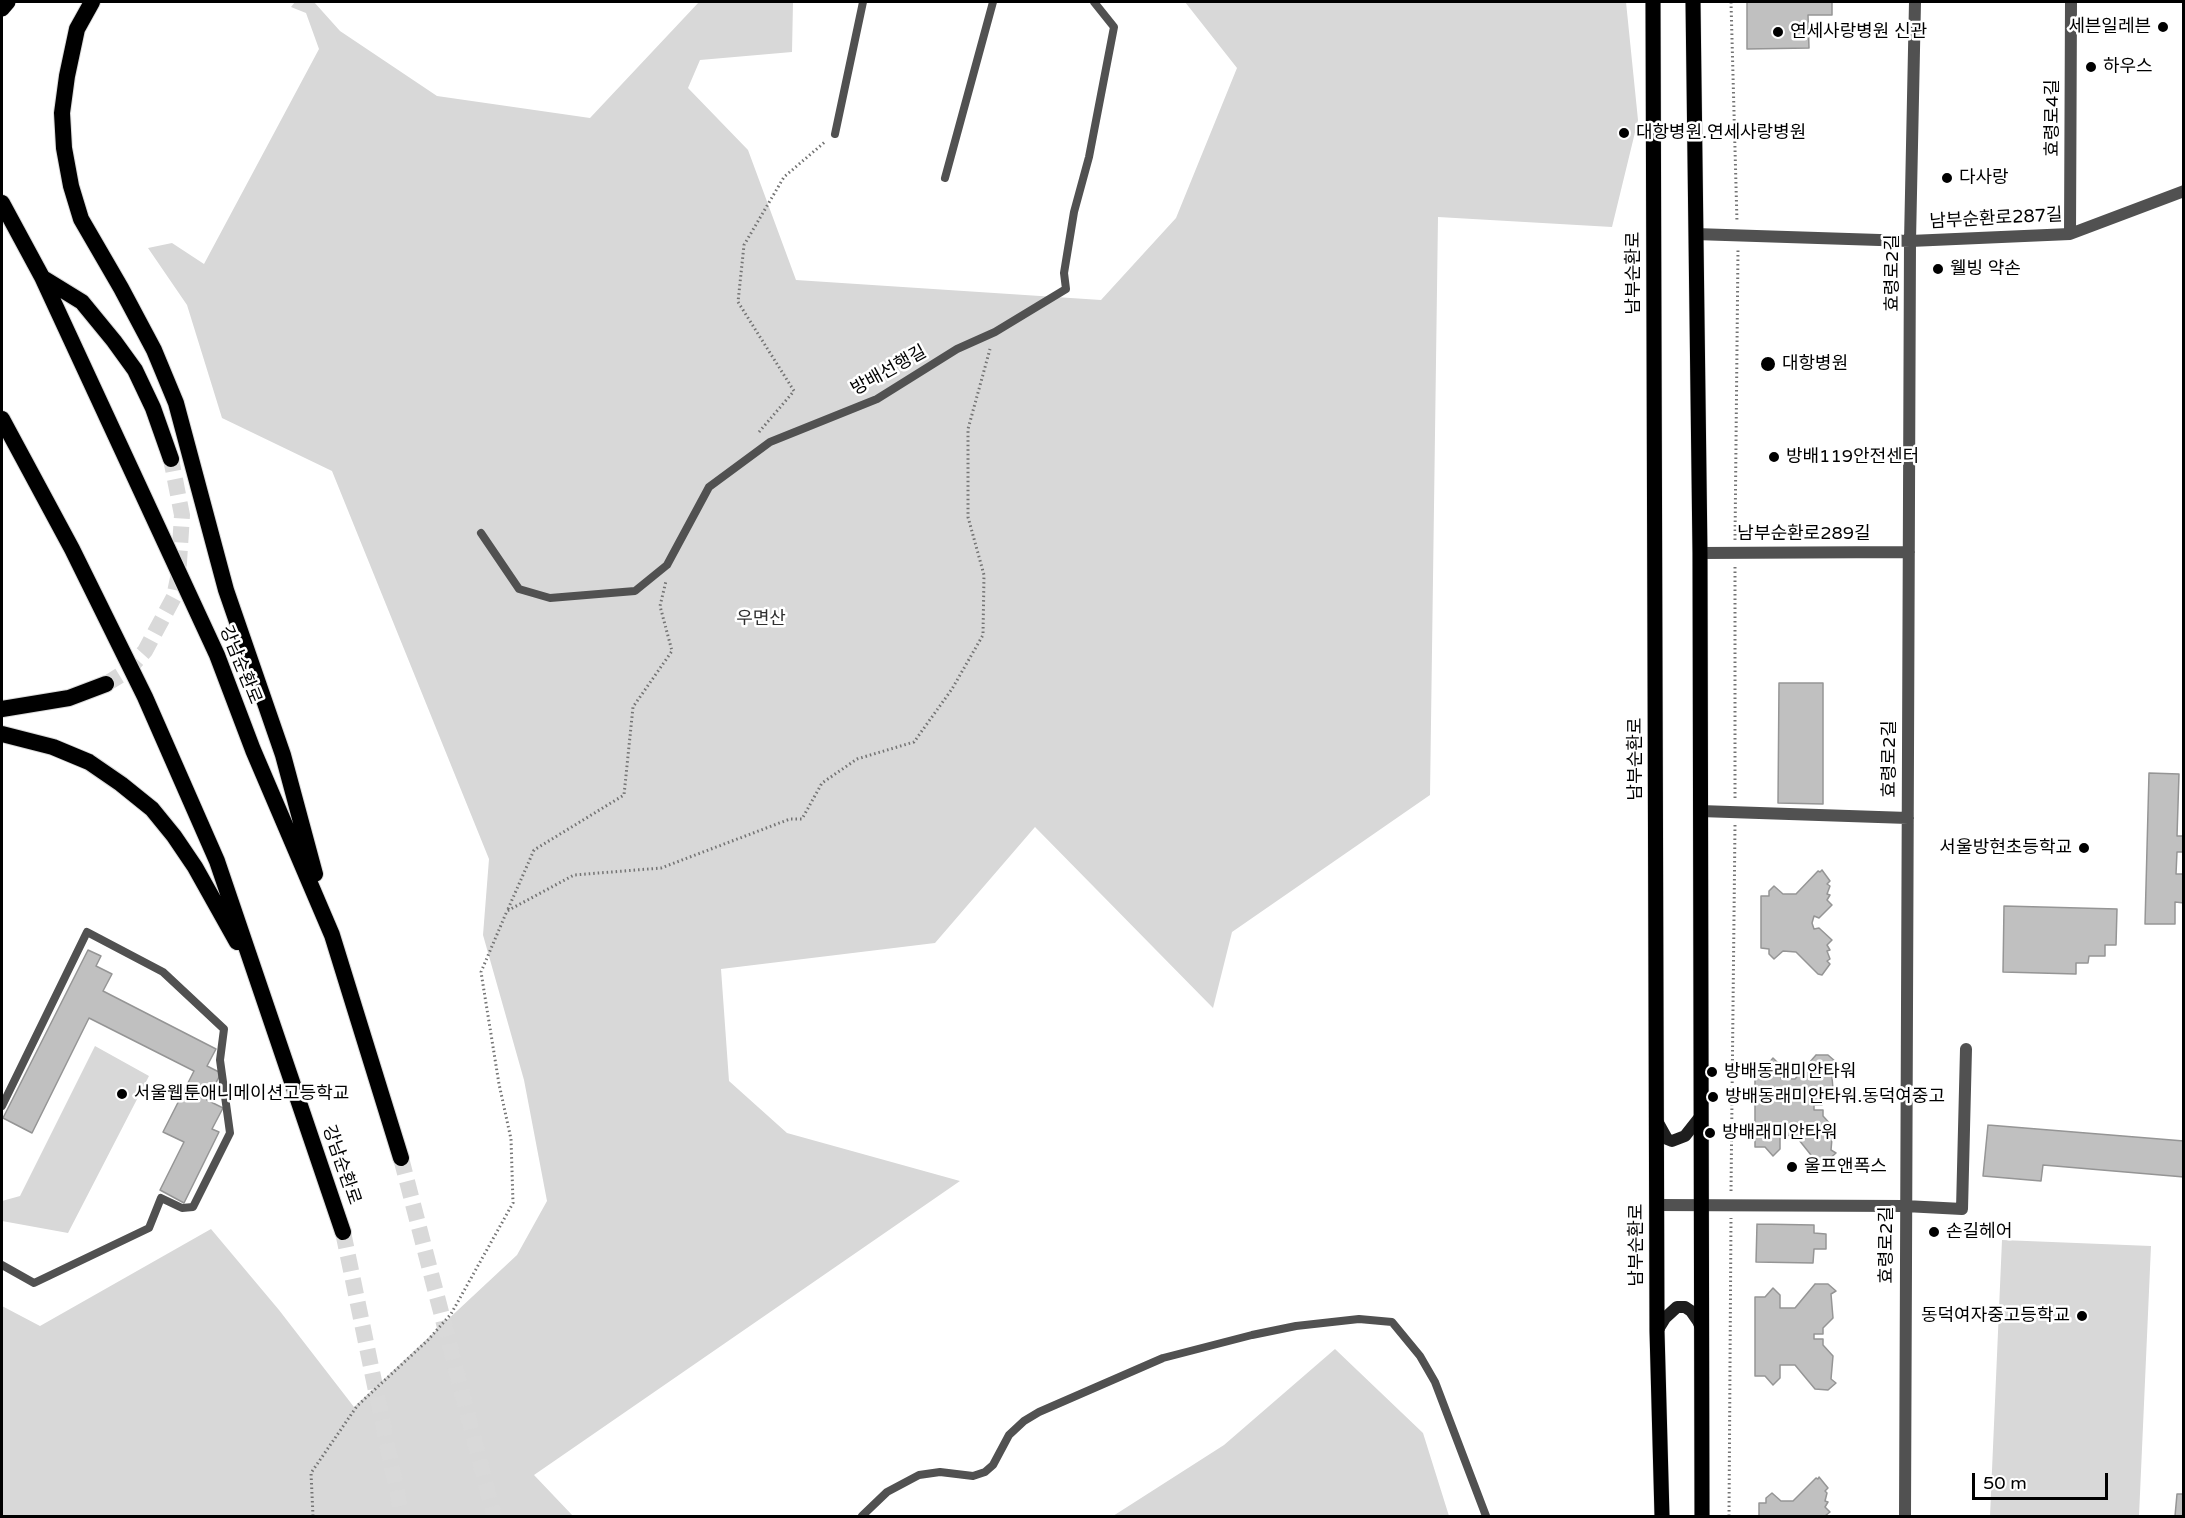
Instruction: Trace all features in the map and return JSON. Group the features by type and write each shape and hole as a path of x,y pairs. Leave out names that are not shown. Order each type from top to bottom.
{"highway":[{"path":"92,2 77,29 62,112 64,148 71,186 81,219 154,350 176,403 226,590 283,755 332,935"},
{"name":"강남순환로","path":"2,203 42,277 217,655 253,750 332,935 401,1158"},
{"path":"42,277 82,302 135,370 153,408 171,459"},
{"name":"강남순환로","path":"2,419 72,549 145,697 217,861 343,1232"},
{"path":"2,709 69,698 106,684"},
{"path":"2,734 53,747 89,762 121,783 152,809 195,867 259,983"}],"main road":[{"path":"2,9 8,2"},
{"name":"남부순환로","path":"1653,2 1657,1331 1662,1516"},
{"path":"1693,2 1700,553 1702,1516"},
{"path":"1657,1120 1667,1139 1672,1141 1685,1136 1700,1117"},
{"path":"1657,1331 1665,1318 1677,1307 1685,1307 1698,1321 1702,1332"}],"street":[{"name":"효령로2길","path":"1905,1516 1911,241 1915,2"},
{"name":"효령로4길","path":"2070,234 2071,2"},
{"name":"남부순환로287길","path":"1695,234 1911,241 2070,234 2184,191"},
{"name":"남부순환로289길","path":"1700,553 1909,552"},
{"path":"1700,811 1908,818"},
{"path":"1657,1206 1905,1206 1962,1209 1966,1049"}],"lane":[{"path":"835,134 863,2"},
{"path":"945,178 993,2"},
{"name":"방배선행길","path":"481,533 519,589 550,598 635,591 667,565 709,487 770,442 877,399 957,349 995,332 1066,289 1064,273 1074,212 1089,157 1114,27 1094,2"},
{"path":"2,1106 87,932 163,972 224,1029 220,1060 230,1133 193,1207 182,1208 161,1198 149,1228 34,1283 2,1265"},
{"path":"862,1516 887,1492 919,1475 940,1472 973,1476 985,1472 993,1465 1009,1435 1024,1421 1039,1412 1163,1358 1296,1326 1359,1319 1392,1322 1420,1356 1436,1382 1486,1516"}],"path":[{"path":"1729,1516 1738,235 1731,2"},
{"path":"313,1516 311,1473 357,1406 428,1340 451,1314 513,1203 511,1139 499,1084 481,972 507,911 574,874 661,868 790,819 802,819 822,783 858,759 914,742 952,689 983,636 984,575 968,517 968,429 995,332"}],"green space":[{"name":"우면산","path":"295,2 314,2 340,31 437,96 590,118 699,2 793,2 792,52 700,60 688,88 748,150 796,280 1101,300 1176,218 1237,68 1185,2 1626,2 1638,120 1612,227 1438,217 1430,795 1232,932 1213,1008 1035,827 935,943 721,969 729,1081 787,1133 960,1181 534,1475 573,1516 2,1516 2,1306 40,1326 211,1229 279,1310 354,1407 517,1255 547,1201 524,1080 483,935 489,859 332,471 222,418 187,305 148,248 172,243 204,264 319,49 306,13 291,7"},
{"path":"95,1046 149,1076 68,1233 2,1221 2,1201 20,1196"},
{"path":"2002,1240 2151,1246 2139,1516 1990,1516"},
{"path":"1335,1349 1423,1433 1449,1516 1113,1516 1224,1445"}],"building":[{"name":"연세사랑병원 신관","path":"1747,2 1832,2 1832,15 1808,15 1809,48 1747,49"},
{"path":"1779,683 1823,683 1823,804 1778,803"},
{"path":"2149,773 2179,774 2177,836 2184,836 2184,852 2177,852 2176,874 2184,874 2184,903 2175,902 2175,924 2145,924"},
{"path":"1822,870 1830,881 1827,884 1830,886 1827,894 1830,895 1827,900 1832,905 1819,918 1814,916 1812,923 1814,929 1819,928 1832,940 1827,945 1830,950 1827,951 1830,959 1827,961 1830,964 1822,975 1818,974 1796,952 1783,951 1774,959 1769,954 1769,949 1761,948 1761,896 1769,896 1769,891 1774,886 1783,894 1796,894 1818,871"},
{"path":"2004,906 2117,909 2116,945 2105,945 2105,956 2089,956 2088,963 2076,963 2076,974 2003,972"},
{"path":"88,950 101,956 96,966 112,974 103,991 216,1049 207,1066 221,1073 207,1100 223,1108 212,1129 219,1132 184,1203 160,1190 184,1142 163,1132 194,1071 89,1018 32,1133 3,1118"},
{"path":"1816,1055 1828,1055 1836,1062 1831,1065 1833,1089 1823,1099 1822,1105 1814,1105 1814,1110 1823,1110 1823,1116 1833,1127 1831,1150 1836,1153 1828,1160 1815,1160 1795,1135 1780,1136 1780,1149 1773,1156 1765,1147 1755,1147 1755,1068 1765,1068 1773,1058 1781,1066 1781,1079 1795,1079"},
{"path":"1988,1125 2184,1141 2184,1177 2043,1165 2041,1181 1983,1176"},
{"path":"1757,1224 1814,1225 1814,1233 1826,1234 1826,1249 1814,1249 1813,1263 1756,1262"},
{"path":"1815,1284 1828,1284 1836,1291 1831,1294 1833,1318 1823,1328 1823,1334 1814,1334 1814,1339 1823,1339 1823,1345 1833,1356 1831,1379 1836,1383 1828,1390 1815,1389 1795,1365 1780,1365 1780,1378 1773,1385 1765,1376 1755,1376 1755,1297 1765,1297 1773,1288 1780,1295 1780,1308 1795,1308"},
{"path":"1819,1477 1828,1488 1825,1491 1827,1493 1825,1501 1828,1502 1825,1507 1830,1512 1825,1516 1759,1516 1759,1503 1766,1503 1766,1498 1772,1493 1781,1501 1793,1501"},
{"path":"2177,1494 2184,1494 2184,1516 2175,1516"}],"tunnel":[{"path":"106,684 127,671 145,651 174,597 178,578 182,515 171,459"},
{"path":"401,1158 494,1516"},
{"path":"343,1232 402,1516"}],"place":[{"name":"세븐일레븐","path":"2163,27"},
{"name":"연세사랑병원 신관","path":"1778,32"},
{"name":"하우스","path":"2091,67"},
{"name":"대항병원.연세사랑병원","path":"1624,133"},
{"name":"다사랑","path":"1947,178"},
{"name":"웰빙 약손","path":"1938,269"},
{"name":"대항병원","path":"1768,364"},
{"name":"방배119안전센터","path":"1774,457"},
{"name":"서울방현초등학교","path":"2084,848"},
{"name":"방배동래미안타워","path":"1712,1072"},
{"name":"서울웹툰애니메이션고등학교","path":"122,1094"},
{"name":"방배동래미안타워.동덕여중고","path":"1713,1097"},
{"name":"방배래미안타워","path":"1710,1133"},
{"name":"울프앤폭스","path":"1792,1167"},
{"name":"손길헤어","path":"1934,1232"},
{"name":"동덕여자중고등학교","path":"2082,1316"}]}
